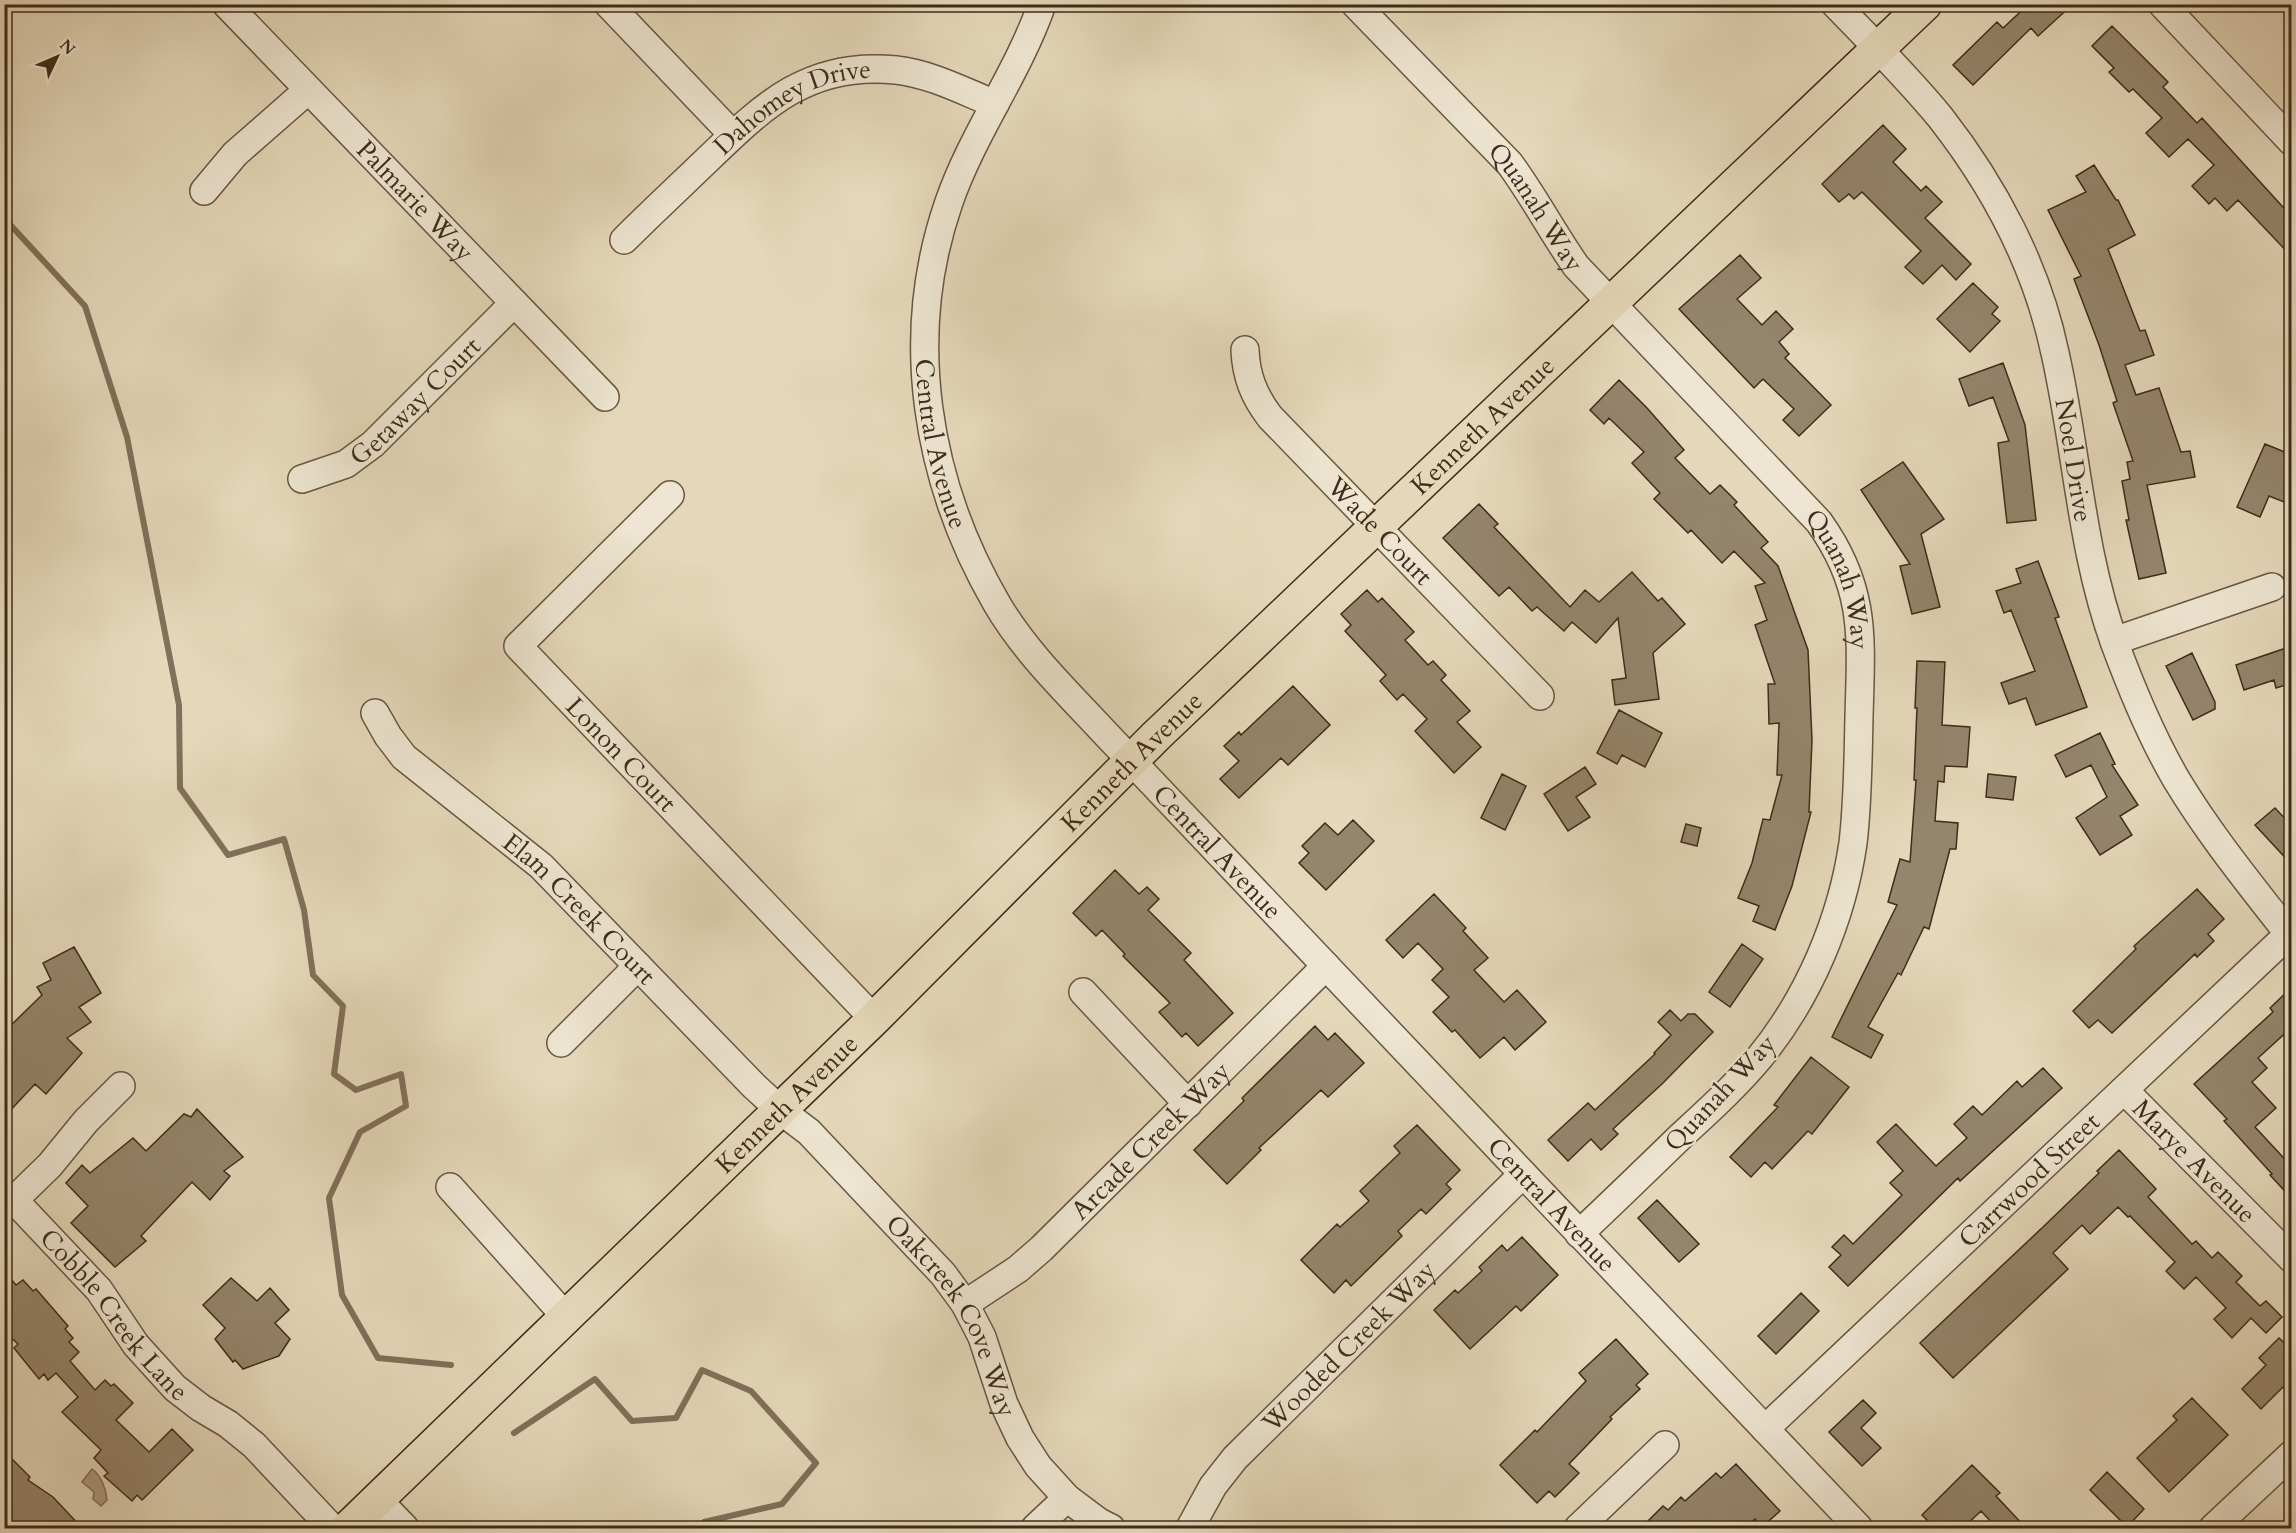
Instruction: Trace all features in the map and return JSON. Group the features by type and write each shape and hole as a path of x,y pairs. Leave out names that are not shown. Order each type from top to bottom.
{"main road":[{"name":"Kenneth Avenue","path":"348,1528 874,1019 1132,761 1925,4"}],"street":[{"name":"Palmarie Way","path":"226,4 605,396"},
{"path":"608,4 733,135"},
{"name":"Central Avenue","path":"1042,4 1017,64 967,158 949,202 936,248 927,294 924,341 925,389 932,436 943,482 958,526 997,605 1046,670 1859,1528"},
{"name":"Quanah Way","path":"1355,4 1510,164 1528,188 1551,229 1576,266 1819,522 1845,566 1856,598 1861,631 1857,797 1853,844 1835,920 1811,977 1788,1017 1761,1056 1730,1090 1579,1234"},
{"name":"Noel Drive","path":"1836,4 1939,116 1996,200 2023,254 2038,292 2055,351 2089,549 2114,641 2143,713 2176,778 2210,831 2290,932"},
{"path":"2165,6 2292,142"},
{"name":"Dahomey Drive","path":"624,240 760,110 787,92 832,74 864,70 897,70 928,77 995,104"},
{"path":"204,190 235,153 308,90"},
{"name":"Getaway Court","path":"302,479 346,464 373,444 514,303"},
{"name":"Wade Court","path":"1245,350 1249,379 1261,406 1540,696"},
{"name":"Lonon Court","path":"670,495 518,646 874,1019"},
{"path":"2114,641 2272,587"},
{"name":"Elam Creek Court","path":"375,713 388,736 404,757 541,866 780,1110"},
{"name":"Carrwood Street","path":"1765,1429 2290,932"},
{"path":"561,1043 638,966"},
{"name":"Arcade Creek Way","path":"964,1304 1018,1269 1041,1249 1326,966"},
{"path":"1083,992 1188,1104"},
{"name":"Cobble Creek Lane","path":"121,1086 86,1121 50,1165 14,1200 99,1290 136,1345 175,1388 201,1408 228,1424 254,1445 332,1528"},
{"name":"Marye Avenue","path":"2124,1090 2292,1259"},
{"name":"Oakcreek Cove Way","path":"780,1110 809,1132 943,1274 964,1304 982,1336 1004,1404 1020,1438 1038,1466 1067,1498 1099,1522 1111,1528"},
{"name":"Wooded Creek Way","path":"1190,1528 1213,1486 1235,1458 1522,1174"},
{"path":"450,1187 566,1317"},
{"path":"1578,1528 1665,1445"},
{"path":"2213,1528 2292,1454"},
{"path":"1035,1528 1067,1498"},
{"path":"378,1500 405,1528"}],"shaded area":[{"path":"92,1469 106,1491 107,1500 101,1506 93,1499 94,1492 82,1482"}],"building":[{"path":"2029,4 2073,4 2038,36 2031,28 1973,85 1953,65 1997,22 2003,28"},
{"path":"2112,26 2168,82 2163,87 2197,123 2202,118 2292,217 2292,257 2238,200 2227,211 2215,198 2209,204 2192,186 2214,165 2188,139 2169,157 2146,133 2162,118 2133,89 2129,92 2109,72 2114,68 2092,46"},
{"path":"1883,125 1906,149 1893,162 1921,191 1926,186 1942,202 1925,218 1971,264 1956,280 1942,265 1923,284 1905,267 1921,251 1862,192 1854,199 1849,194 1839,202 1822,184"},
{"path":"2094,165 2118,200 2135,235 2108,249 2140,331 2145,330 2154,355 2125,365 2136,395 2159,388 2181,452 2190,451 2195,477 2147,485 2166,573 2139,579 2126,520 2129,520 2122,481 2130,479 2127,462 2133,461 2113,403 2117,401 2099,345 2074,279 2081,276 2048,210 2086,192 2076,176"},
{"path":"1740,255 1761,278 1737,299 1762,325 1776,311 1793,329 1779,342 1789,354 1785,358 1831,405 1799,436 1783,420 1794,409 1763,379 1754,388 1679,309"},
{"path":"1973,283 1998,307 1992,314 2000,321 1970,352 1937,319"},
{"path":"2003,363 2025,425 2036,520 2007,523 1998,443 2009,441 1993,397 1969,406 1959,379"},
{"path":"1619,380 1684,450 1675,458 1710,494 1720,485 1737,502 1734,505 1768,542 1761,548 1778,566 1808,650 1812,740 1809,812 1811,812 1792,886 1775,930 1753,921 1759,906 1738,898 1752,863 1763,819 1770,820 1782,775 1777,775 1779,723 1769,724 1768,684 1775,684 1755,625 1767,620 1755,586 1765,583 1734,551 1722,563 1691,530 1688,533 1654,499 1660,493 1632,463 1644,452 1609,418 1604,424 1590,410"},
{"path":"2265,444 2292,455 2292,505 2269,496 2260,517 2237,507"},
{"path":"1903,462 1944,519 1921,534 1940,607 1912,614 1900,566 1910,564 1861,490"},
{"path":"1479,504 1498,524 1494,527 1570,607 1585,590 1599,602 1632,572 1658,601 1662,598 1685,624 1653,653 1659,699 1615,705 1612,680 1626,678 1618,618 1596,643 1572,622 1564,631 1537,607 1532,611 1509,587 1499,596 1443,538"},
{"path":"2038,561 2059,617 2055,618 2087,707 2036,725 2026,698 2009,704 2001,683 2035,671 2011,610 2004,613 1996,591 2021,583 2016,569"},
{"path":"1367,590 1378,602 1382,598 1414,632 1405,640 1428,665 1433,661 1446,675 1441,680 1470,711 1457,722 1481,747 1454,773 1415,731 1427,719 1403,694 1397,700 1380,681 1386,675 1345,631 1351,625 1341,614"},
{"path":"2292,646 2292,683 2276,688 2274,680 2244,690 2236,665"},
{"path":"2192,653 2215,702 2215,709 2193,720 2166,666"},
{"path":"1917,661 1945,662 1942,725 1970,727 1967,767 1945,766 1944,782 1938,781 1935,821 1958,823 1956,849 1950,849 1929,929 1924,927 1901,975 1898,973 1868,1027 1883,1035 1871,1058 1832,1037 1897,905 1888,902 1900,859 1910,862 1916,780 1914,780"},
{"path":"1293,686 1330,725 1288,765 1281,758 1239,798 1220,779 1239,761 1224,746 1239,732 1241,735"},
{"path":"1619,710 1662,733 1645,767 1622,755 1617,764 1597,753"},
{"path":"2100,733 2115,764 2112,765 2138,805 2120,816 2132,835 2100,855 2076,818 2107,797 2091,765 2066,777 2055,755"},
{"path":"1585,767 1596,784 1576,797 1590,817 1568,831 1544,794"},
{"path":"1502,774 1526,786 1505,830 1481,818"},
{"path":"1988,774 2016,777 2013,800 1986,797"},
{"path":"2275,808 2292,826 2292,865 2255,825"},
{"path":"1353,820 1374,841 1326,890 1299,863 1309,853 1302,846 1325,823 1338,835"},
{"path":"1686,824 1701,828 1697,846 1681,842"},
{"path":"1115,870 1139,894 1147,887 1159,899 1148,910 1191,953 1184,960 1233,1013 1198,1046 1186,1033 1182,1037 1159,1012 1170,1003 1123,956 1125,954 1102,930 1096,936 1073,913"},
{"path":"2197,889 2224,919 2208,934 2214,941 2197,957 2195,954 2112,1033 2098,1020 2089,1028 2073,1011 2136,949 2134,946"},
{"path":"1434,894 1466,928 1463,931 1488,958 1474,970 1504,1002 1517,990 1546,1022 1515,1050 1504,1037 1480,1058 1455,1030 1452,1032 1433,1012 1449,997 1432,980 1443,969 1418,943 1403,958 1386,940"},
{"path":"1742,944 1763,959 1730,1007 1709,992"},
{"path":"74,947 101,993 79,1007 91,1022 67,1038 82,1053 46,1094 35,1084 4,1117 4,1032 42,995 37,987 51,980 43,963"},
{"path":"2292,987 2292,1031 2290,1029 2258,1058 2267,1068 2252,1082 2276,1108 2255,1127 2292,1167 2292,1199 2224,1121 2227,1119 2194,1084 2273,1012 2270,1008"},
{"path":"1670,1010 1681,1021 1688,1014 1695,1014 1713,1032 1613,1129 1618,1134 1601,1150 1591,1139 1568,1161 1548,1140 1588,1103 1595,1110 1655,1054 1671,1035 1658,1022"},
{"path":"1315,1026 1328,1040 1335,1033 1364,1063 1328,1097 1321,1090 1259,1148 1261,1150 1227,1184 1194,1150 1244,1101 1242,1098"},
{"path":"1811,1057 1849,1087 1812,1134 1808,1131 1772,1169 1765,1162 1751,1177 1730,1157 1778,1107 1774,1105"},
{"path":"2043,1068 2062,1088 1960,1181 1958,1178 1848,1286 1829,1267 1841,1255 1832,1247 1844,1235 1853,1244 1902,1195 1890,1183 1903,1171 1877,1142 1896,1124 1936,1166 1967,1138 1954,1124 1973,1106 1982,1115 2017,1081 2022,1087"},
{"path":"197,1109 243,1157 224,1171 230,1176 210,1200 192,1182 141,1236 146,1241 115,1267 71,1223 88,1206 66,1183 82,1165 90,1173 133,1138 146,1151 184,1114 191,1117"},
{"path":"1417,1125 1460,1170 1446,1184 1451,1189 1426,1214 1421,1209 1398,1231 1402,1236 1351,1286 1346,1280 1334,1293 1301,1260 1337,1224 1340,1227 1369,1201 1360,1191 1400,1153 1394,1146"},
{"path":"2119,1150 2156,1189 2148,1197 2192,1244 2196,1241 2212,1258 2218,1252 2242,1276 2236,1282 2260,1306 2266,1301 2282,1317 2266,1333 2251,1318 2232,1338 2214,1319 2226,1308 2196,1277 2184,1289 2166,1271 2175,1262 2130,1216 2128,1217 2118,1207 2090,1234 2082,1225 2053,1253 2068,1269 1953,1378 1920,1343 2099,1173 2097,1171"},
{"path":"1657,1200 1699,1244 1679,1262 1638,1218"},
{"path":"1522,1237 1558,1275 1521,1311 1516,1306 1470,1349 1434,1310 1455,1290 1458,1293 1482,1271 1479,1267 1502,1245 1507,1251"},
{"path":"4,1271 16,1285 23,1280 33,1291 36,1289 68,1326 65,1329 73,1338 69,1342 79,1352 70,1361 95,1390 105,1380 111,1386 114,1384 133,1403 116,1420 149,1452 172,1429 193,1450 142,1500 137,1495 132,1501 104,1476 108,1473 94,1458 101,1450 62,1412 78,1397 56,1373 48,1380 44,1374 39,1379 14,1348 18,1344 4,1331"},
{"path":"231,1278 257,1301 270,1288 289,1310 275,1323 290,1339 279,1356 243,1369 235,1360 233,1362 215,1339 225,1328 203,1305"},
{"path":"1801,1293 1819,1311 1776,1354 1758,1336"},
{"path":"2279,1338 2292,1350 2292,1395 2283,1387 2261,1409 2242,1389 2266,1365 2259,1358"},
{"path":"1616,1339 1648,1374 1636,1385 1640,1389 1610,1417 1612,1419 1569,1464 1579,1473 1555,1497 1549,1491 1537,1503 1500,1465 1535,1430 1537,1432 1586,1381 1579,1373"},
{"path":"2192,1398 2228,1435 2169,1492 2137,1458 2177,1420 2173,1416"},
{"path":"1863,1400 1876,1413 1861,1428 1881,1448 1862,1466 1829,1432"},
{"path":"4,1451 30,1477 28,1480 53,1497 82,1528 19,1528 4,1512"},
{"path":"1736,1464 1780,1511 1762,1527 1755,1519 1745,1528 1641,1528 1663,1506 1668,1510 1681,1497 1685,1501 1716,1473 1721,1478"},
{"path":"1972,1465 2000,1493 1996,1496 2026,1528 1997,1528 1981,1511 1963,1528 1935,1528 1922,1515"},
{"path":"2107,1472 2144,1509 2127,1527 2090,1490"}],"waterway":[{"path":"4,218 85,306 127,437 179,705 180,788 228,855 284,839 304,910 313,975 343,1006 334,1074 356,1090 401,1074 406,1106 360,1132 329,1198 342,1295 378,1358 451,1365"},
{"path":"514,1433 595,1379 632,1421 676,1418 702,1370 751,1391 816,1463 782,1504 704,1522 701,1528"}]}
